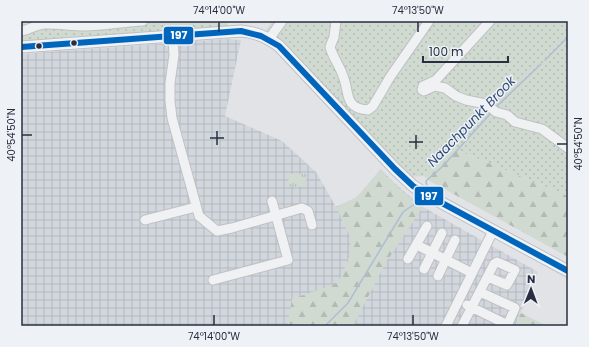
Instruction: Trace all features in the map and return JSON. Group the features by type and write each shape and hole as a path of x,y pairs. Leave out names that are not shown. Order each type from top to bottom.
{"main road":[{"path":"21,47 241,31 256,33 279,46 395,169 414,186 428,196 568,271"}],"street":[{"path":"21,31 47,24 87,26 142,21"},
{"path":"269,39 282,21"},
{"path":"336,21 334,37 330,48 344,77 347,97 354,106 368,110 373,106 390,77 429,21"},
{"path":"490,21 436,80 423,86 422,89 424,91 435,86 441,86 466,100 481,103 493,110 507,115 515,122 542,129 568,148"},
{"path":"172,36 174,55 170,82 172,118 199,216 217,231 302,208 308,211 312,225"},
{"path":"213,280 288,260 272,201"},
{"path":"145,220 196,207"},
{"path":"408,259 427,226"},
{"path":"446,326 493,231"},
{"path":"424,269 442,233"},
{"path":"438,276 455,240"},
{"path":"417,245 472,273"},
{"path":"463,326 494,264 497,262 515,270 507,285 488,277"},
{"path":"458,301 508,326 515,308 480,292"}],"shaded area":[{"path":"227,39 241,40 225,116 282,141 316,172 336,207 357,197 381,169 390,179 423,207 538,272 515,326 21,326 21,54"}],"green space":[{"path":"21,21 227,21 228,27 21,41"},
{"path":"273,21 568,21 568,196 454,149 426,172 424,176 410,177 282,41 266,30"},
{"path":"454,149 568,196 568,257 428,180 424,176 426,172"},
{"path":"381,169 400,190 423,207 385,264 353,326 287,326 292,299 338,282 348,261 351,239 336,207 357,197"},
{"path":"290,174 306,174 306,187 287,186"},
{"path":"521,313 545,325 545,326 515,326"}],"waterway":[{"name":"Naachpunkt Brook","path":"545,60 568,37"},
{"name":"Naachpunkt Brook","path":"496,107 541,64"},
{"name":"Naachpunkt Brook","path":"427,186 426,181 442,167 491,113"},
{"name":"Naachpunkt Brook","path":"325,326 348,303 403,212 419,201"}],"transit line":[{"name":"197","path":"21,47 241,31 261,36 279,46 395,169 413,186 568,271"}]}
